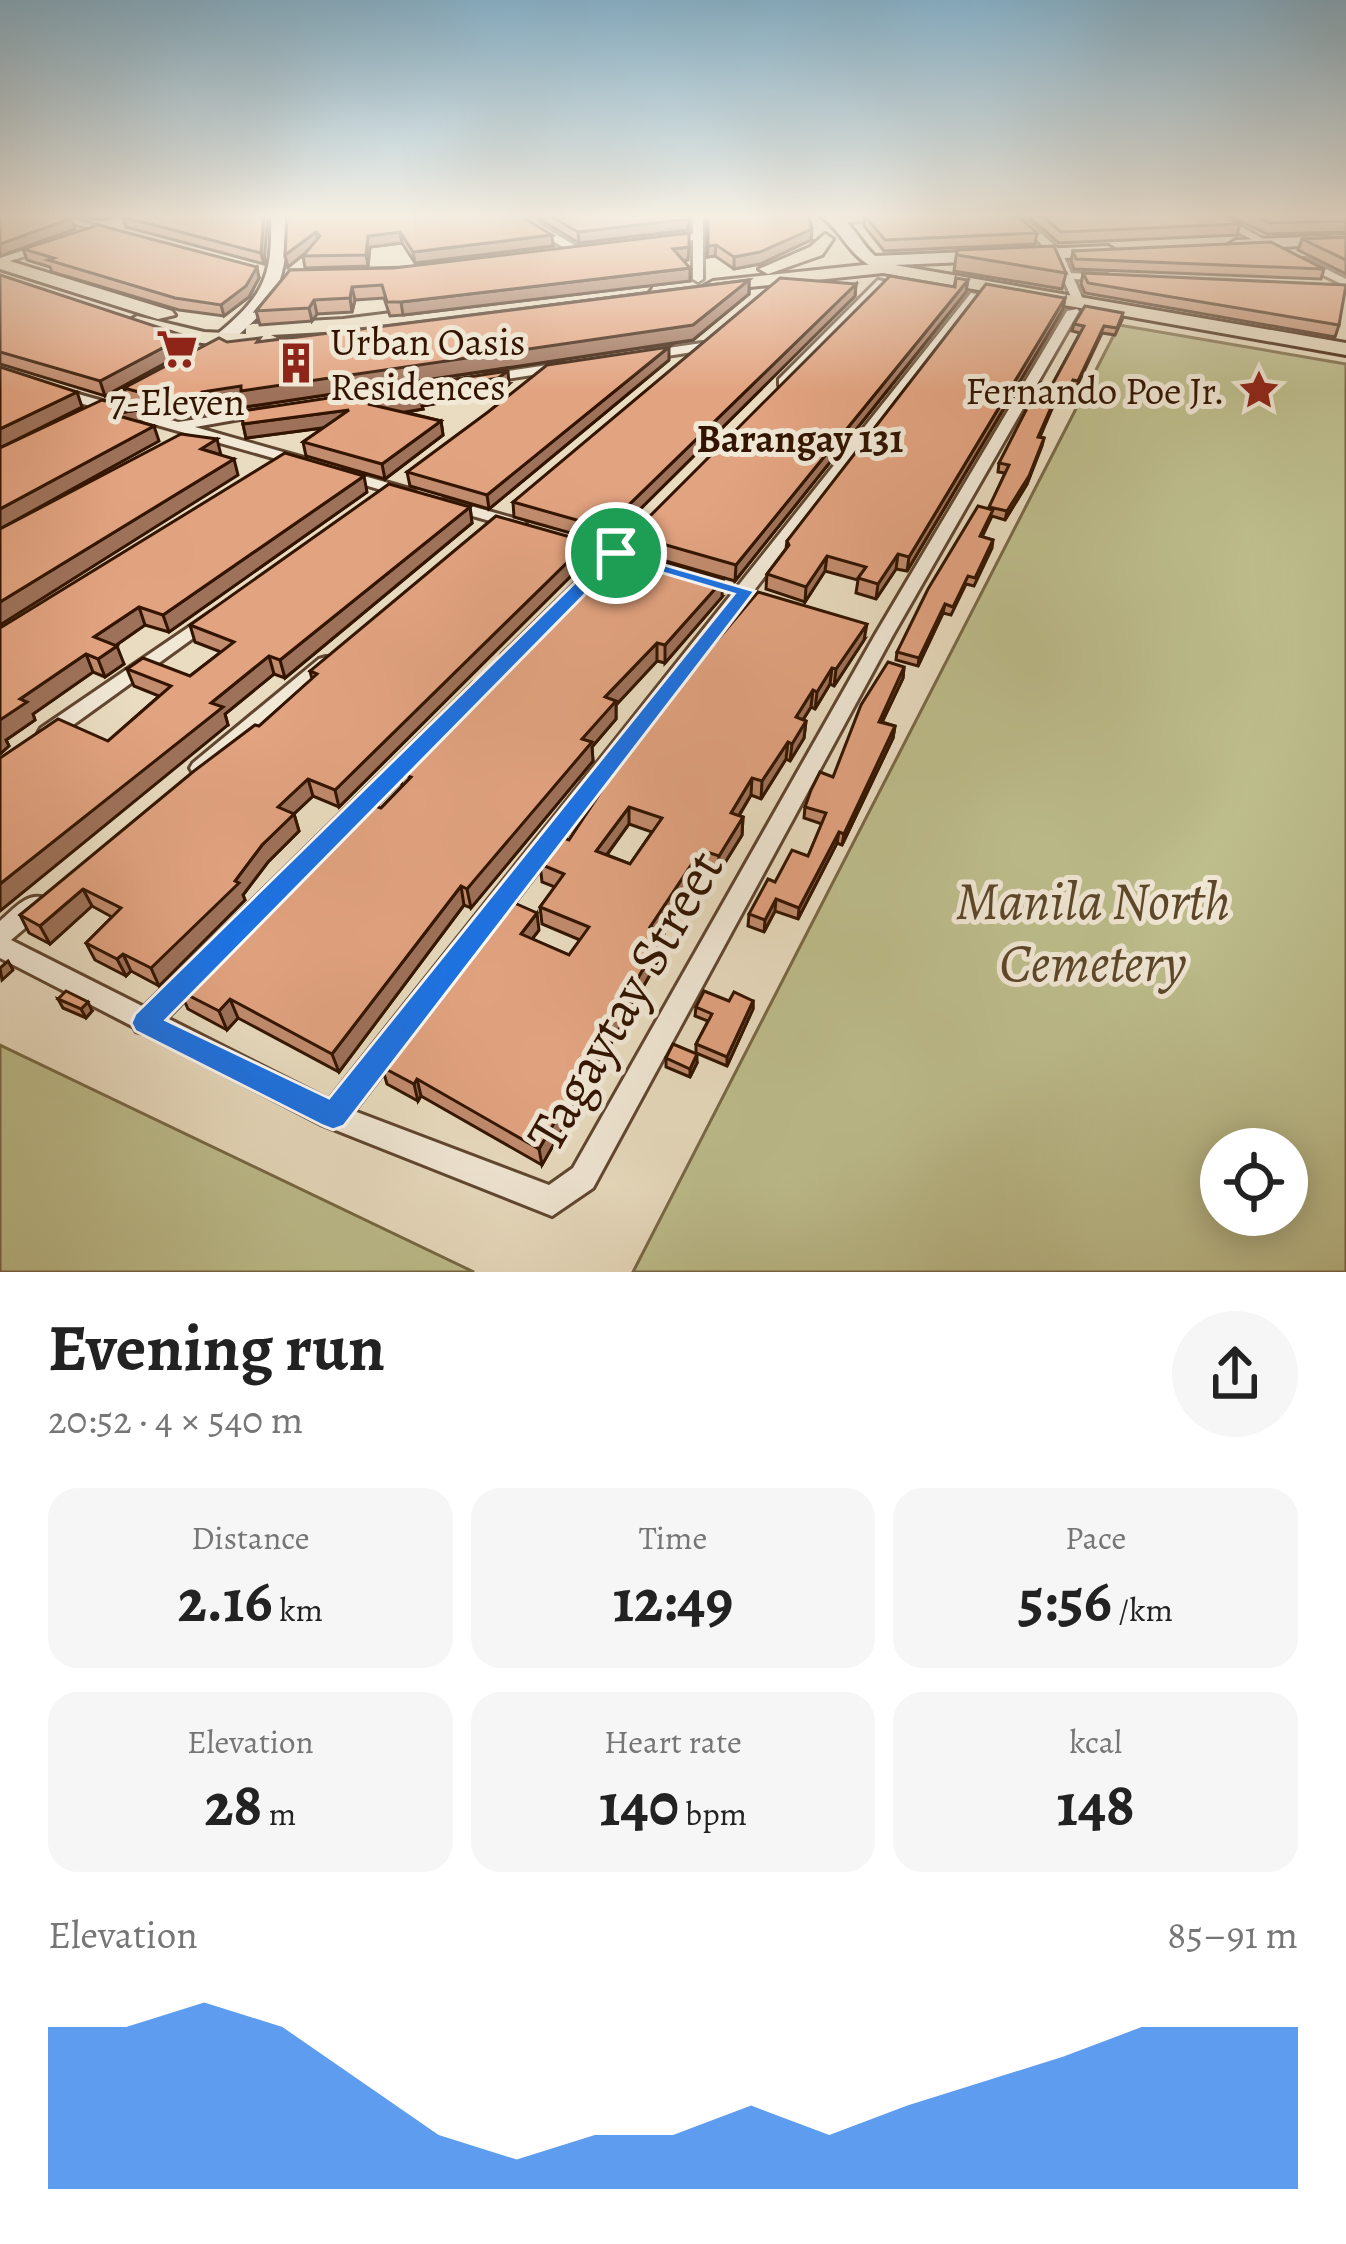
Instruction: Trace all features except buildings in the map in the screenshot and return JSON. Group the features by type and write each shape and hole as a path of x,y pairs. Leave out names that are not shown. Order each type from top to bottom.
{"main road":[{"path":"36,273 227,335 343,325 698,279 768,281 814,273"},
{"path":"768,281 780,273"},
{"path":"0,278 155,328 227,335 345,335 814,273"},
{"path":"896,273 975,295 1076,306 1346,353"},
{"path":"954,273 1076,306"},
{"path":"227,335 280,276"}],"street":[{"path":"267,273 302,276"},
{"path":"698,273 698,279"},
{"path":"773,393 859,273"},
{"path":"1068,273 1076,306"},
{"path":"1070,277 1115,278"},
{"path":"1323,287 1346,285"},
{"path":"333,1116 755,594 975,295"},
{"name":"Tagaytay Street","path":"0,946 333,1116 552,1201 569,1192 583,1178 874,632 1076,306"},
{"path":"668,375 717,333"},
{"path":"197,356 227,335"},
{"path":"634,356 702,347"},
{"path":"474,380 567,366"},
{"path":"510,396 545,369"},
{"path":"43,387 177,435 197,432 307,464"},
{"path":"85,417 126,396"},
{"path":"177,435 285,408"},
{"path":"267,469 286,457"},
{"path":"327,470 506,511 537,530"},
{"path":"370,502 407,475"},
{"path":"145,1023 663,505"},
{"path":"480,533 506,511"},
{"path":"724,585 755,594"},
{"path":"39,740 234,600"},
{"path":"178,786 338,652"},
{"path":"0,935 53,890"}],"green space":[{"name":"Manila North Cemetery","path":"1119,325 1346,364 1346,1272 633,1272"},
{"path":"0,1045 474,1272 0,1272"}],"place":[{"name":"7-Eleven","path":"177,349"},
{"name":"Urban Oasis Residences","path":"296,363"},
{"name":"Fernando Poe Jr.","path":"1259,390"}],"district":[{"name":"Barangay 131","path":"800,438"}],"route":[{"path":"616,553 746,591 333,1116 145,1023 498,670 616,553"}]}
